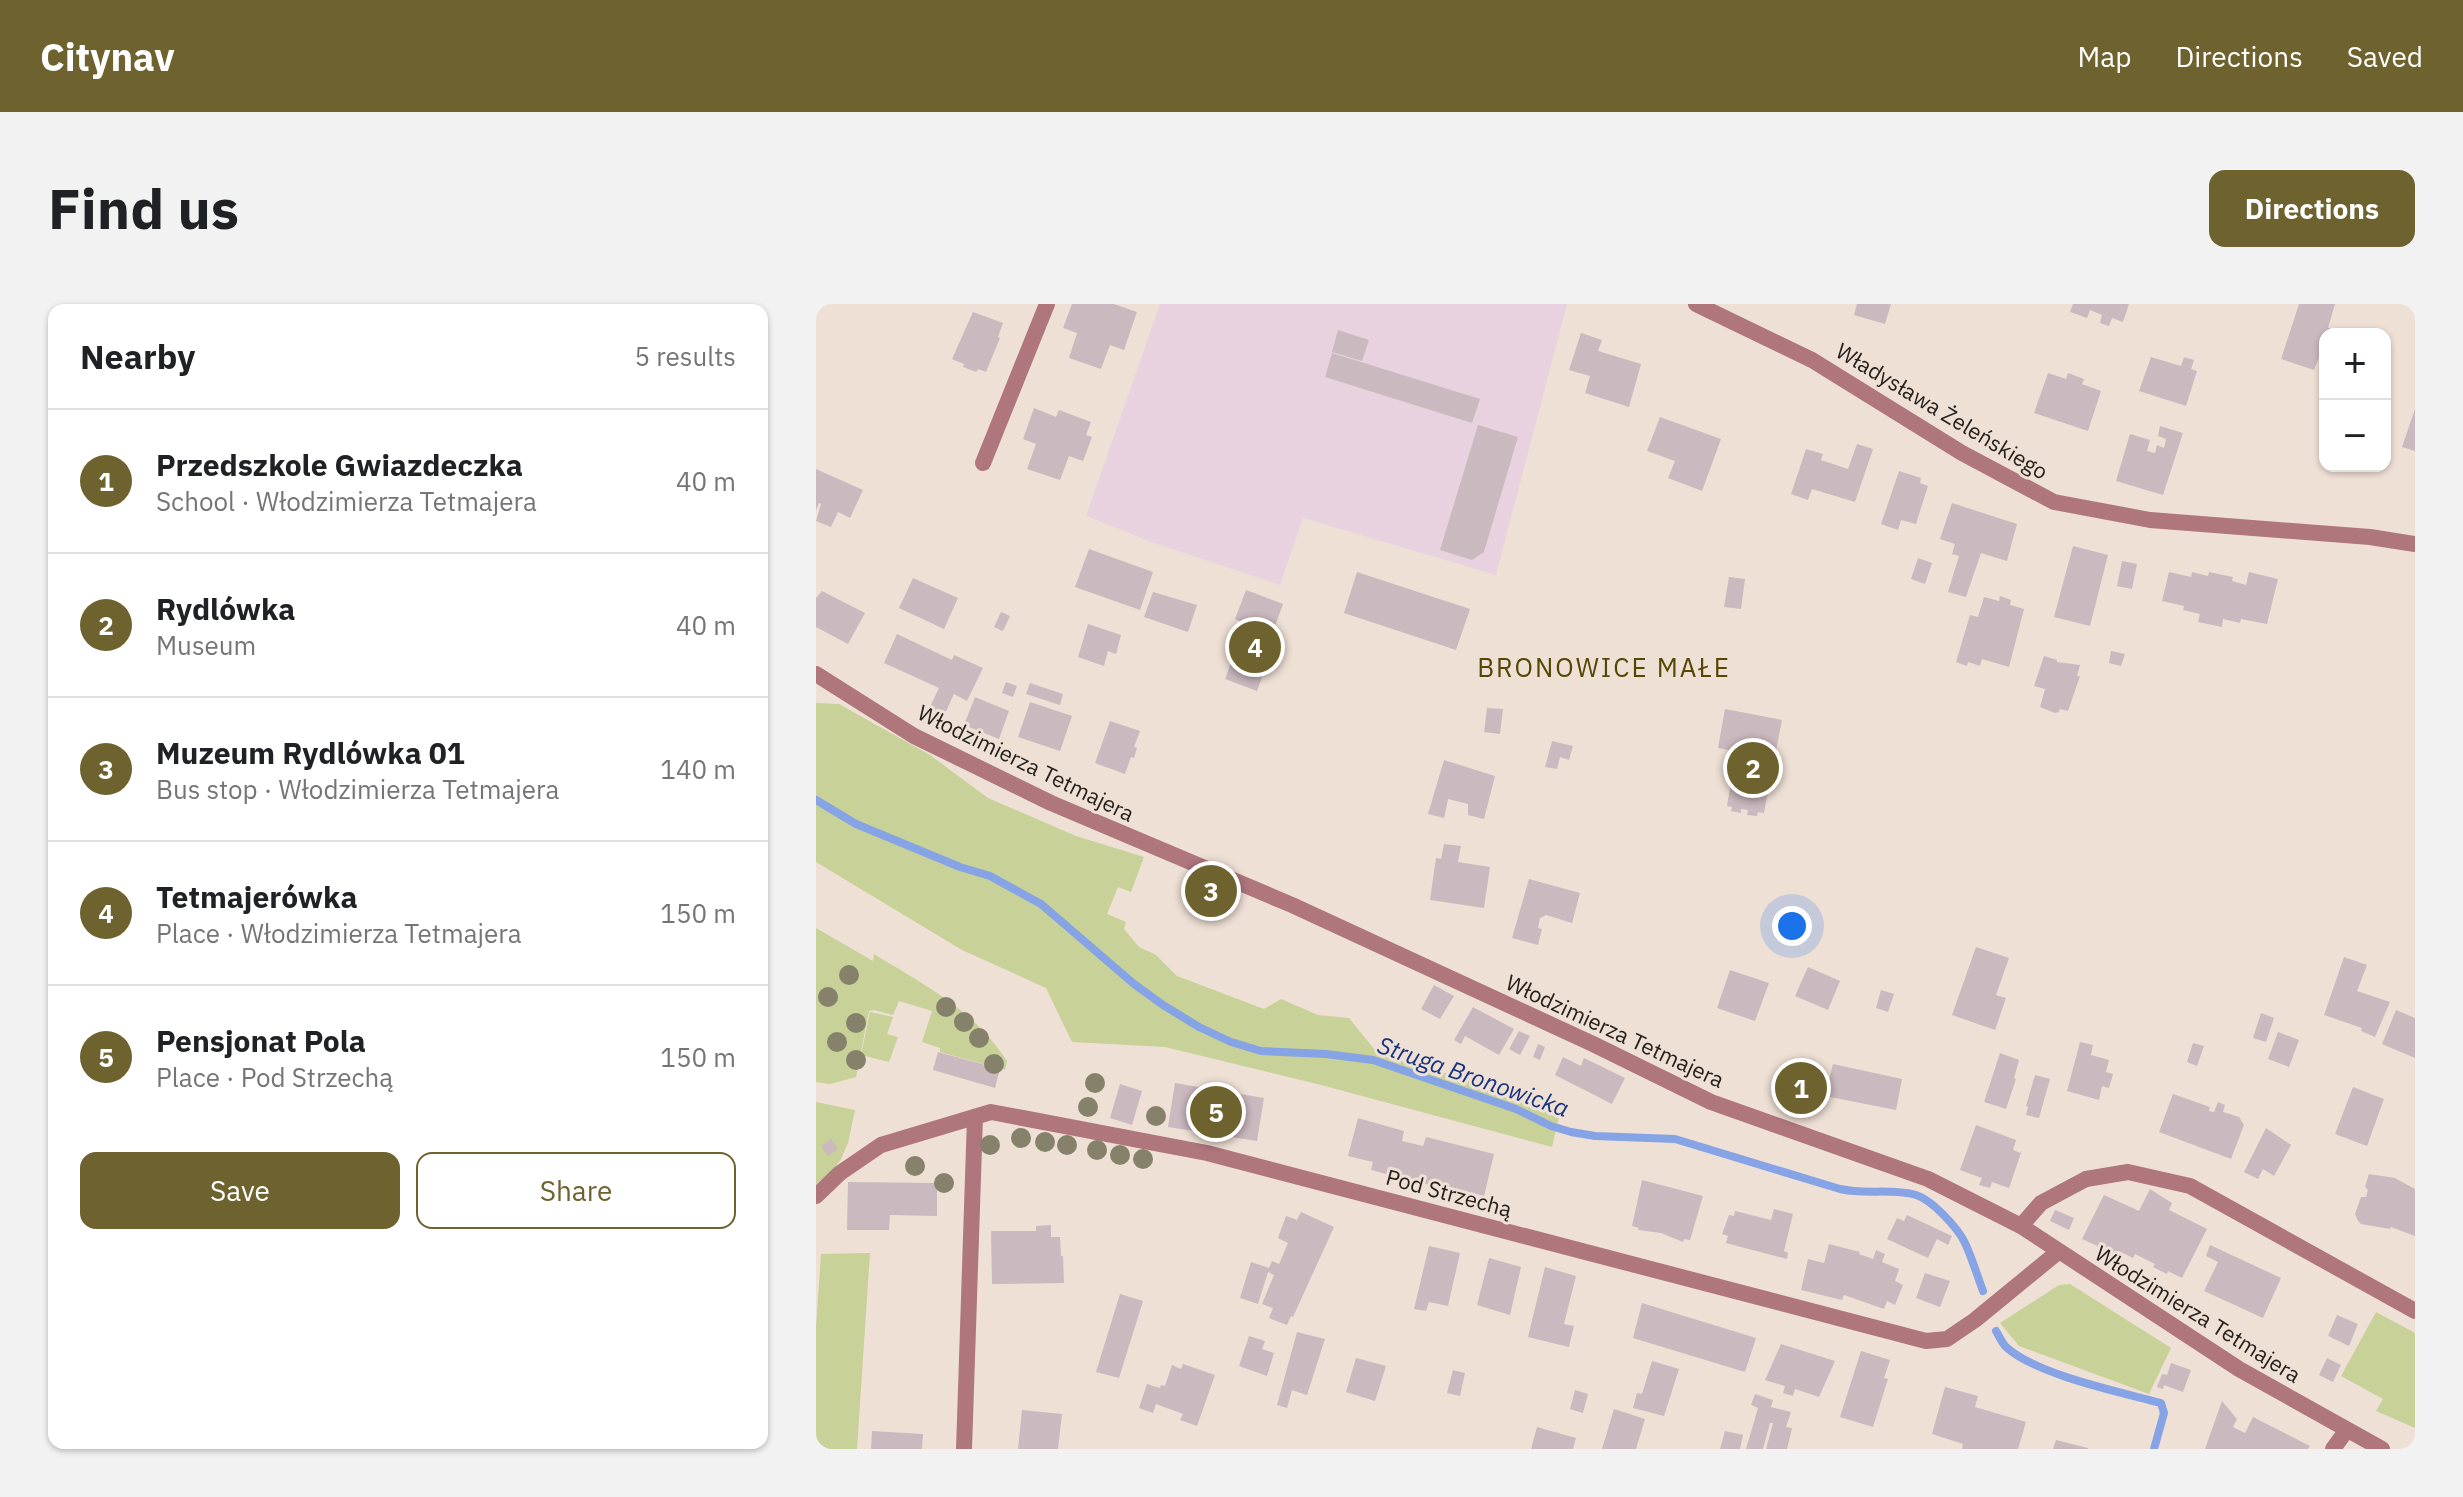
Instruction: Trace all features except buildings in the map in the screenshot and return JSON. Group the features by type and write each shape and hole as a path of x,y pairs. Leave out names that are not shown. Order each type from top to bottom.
{"street":[{"path":"983,463 1047,304"},
{"name":"Władysława Żeleńskiego","path":"1696,304 1812,360 1962,453 2054,502 2150,520 2370,537 2415,544"},
{"name":"Włodzimierza Tetmajera","path":"816,674 914,736 1051,803 1292,905 1711,1102 1928,1179 2021,1226 2239,1369 2382,1449"},
{"name":"Pod Strzechą","path":"816,1196 840,1173 881,1145 991,1112 1207,1153 1926,1341 1947,1339 2058,1252"},
{"path":"964,1449 975,1117"},
{"path":"2021,1226 2041,1203 2086,1179 2128,1172 2190,1186 2415,1311"},
{"path":"2333,1449 2346,1431"}],"shaded area":[{"path":"1160,304 1567,304 1496,575 1303,518 1280,585 1154,543 1086,516"}],"green space":[{"path":"816,703 839,704 930,755 988,798 1076,836 1144,857 1131,892 1118,887 1107,914 1126,922 1124,929 1139,947 1156,955 1177,976 1264,1009 1281,999 1318,1015 1349,1018 1379,1055 1562,1105 1552,1147 1165,1047 1072,1042 1046,988 962,950 816,862"},
{"path":"816,928 873,961 874,954 947,1000 994,1043 1007,1061 1005,1070 940,1052 940,1048 922,1042 932,1011 899,1001 893,1015 869,1011 856,1077 830,1084 816,1082"},
{"path":"870,1012 893,1017 887,1034 898,1037 889,1062 861,1055"},
{"path":"816,1102 855,1110 841,1159 816,1184"},
{"path":"870,1253 857,1449 816,1449 816,1327 821,1254"},
{"path":"2070,1284 2171,1348 2149,1394 2019,1346 2000,1323 2059,1285"},
{"path":"2376,1312 2415,1333 2415,1428 2376,1411 2383,1399 2341,1376"}],"waterway":[{"name":"Struga Bronowicka","path":"816,800 856,824 960,867 990,876 1041,904 1134,984 1199,1027 1231,1042 1261,1051 1373,1060 1516,1109 1571,1132 1675,1139 1840,1189 1916,1195 1937,1208 1962,1237 1983,1291"},
{"name":"Struga Bronowicka","path":"1996,1331 2006,1347 2038,1366 2161,1403 2164,1413 2154,1449"}],"place":[{"name":"Tetmajerówka","path":"1255,647"},
{"name":"Rydlówka","path":"1753,768"},
{"name":"Muzeum Rydlówka 01","path":"1211,891"},
{"name":"Przedszkole Gwiazdeczka","path":"1801,1088"},
{"name":"Pensjonat Pola","path":"1216,1112"}],"district":[{"name":"BRONOWICE MAŁE","path":"1604,668"}]}
